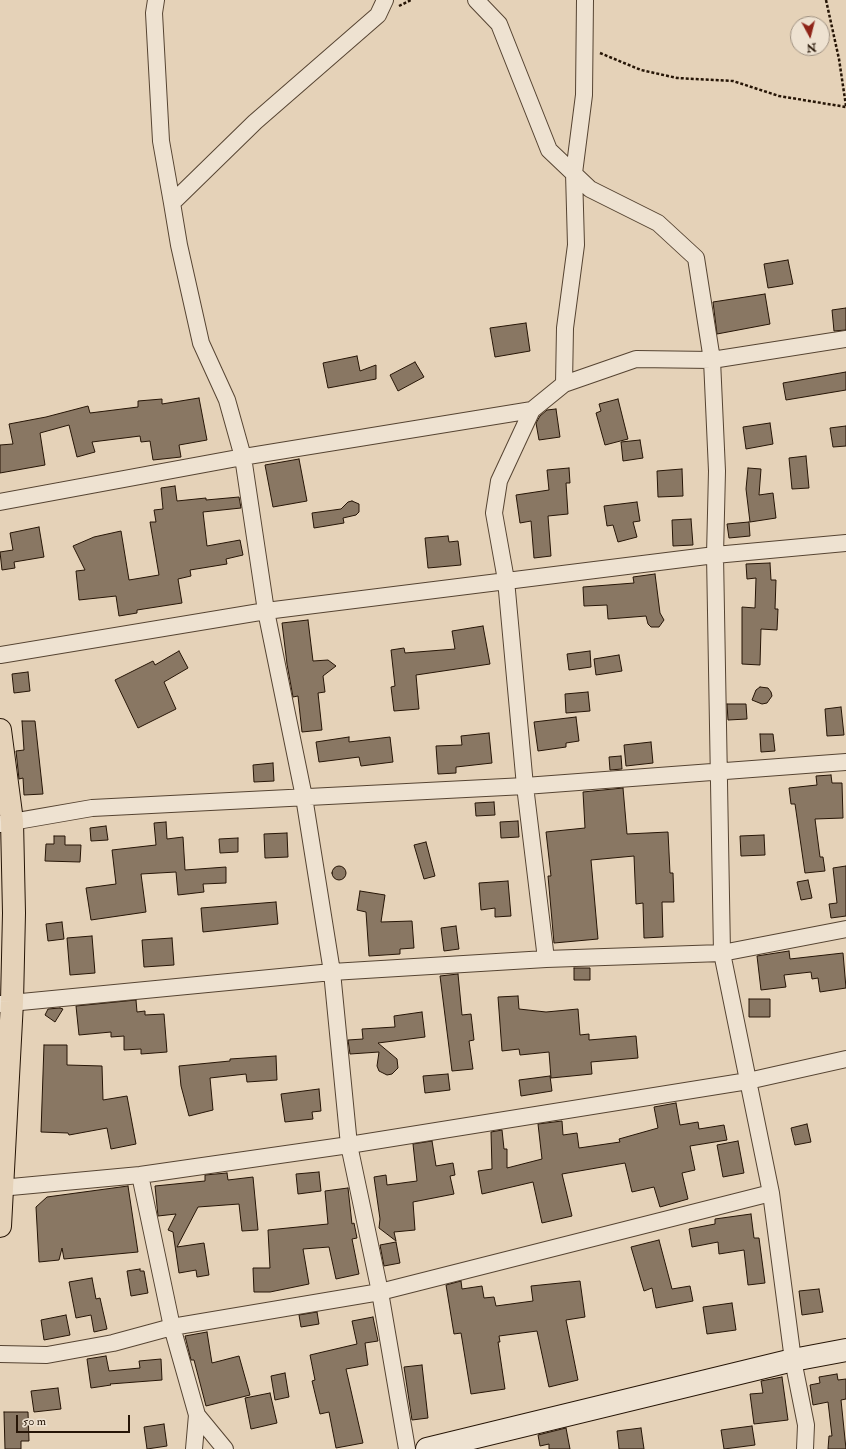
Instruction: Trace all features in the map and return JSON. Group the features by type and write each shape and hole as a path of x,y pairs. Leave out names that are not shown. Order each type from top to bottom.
{"main road":[{"path":"0,730 14,913 6,1003 0,1226"}],"street":[{"path":"156,0 154,13 161,141 179,245 202,343 227,400 243,457 266,611 304,797 332,972 349,1145 380,1292 407,1449"},
{"path":"172,203 255,122 378,15 385,0"},
{"path":"476,0 498,24 549,150 590,189 658,223 696,258 712,360 717,470 716,555 722,953 771,1193 793,1360 806,1425 805,1449"},
{"path":"564,384 566,328 576,245 574,173 584,95 585,0"},
{"path":"546,959 525,786 506,580 494,513 499,481 532,410 564,384 636,359 712,360 846,339"},
{"path":"0,502 243,457 532,410"},
{"path":"0,655 266,611 716,555 846,543"},
{"path":"6,822 92,808 525,786 846,762"},
{"path":"6,1003 332,972 546,959 722,953 846,929"},
{"path":"1,1188 140,1175 349,1145 748,1081 846,1059"},
{"path":"140,1175 172,1328 197,1416 194,1449"},
{"path":"0,1354 47,1355 113,1343 172,1328 380,1292 771,1193"},
{"path":"427,1449 793,1360 846,1350"},
{"path":"197,1416 225,1449"}],"path":[{"path":"585,47 641,70 677,78 733,82 779,96 846,106 839,60 826,0"}],"building":[{"path":"788,260 793,284 768,288 764,264"},
{"path":"765,294 770,324 717,334 713,302"},
{"path":"846,308 846,330 834,331 832,310"},
{"path":"526,323 530,351 495,357 490,328"},
{"path":"357,356 360,371 376,365 376,379 328,388 323,363"},
{"path":"415,362 424,377 398,391 390,375"},
{"path":"846,372 846,390 786,400 783,383"},
{"path":"199,398 207,440 179,445 181,457 153,460 150,441 141,442 140,436 92,442 95,452 77,457 69,425 40,433 45,465 0,473 0,445 13,444 9,424 46,417 88,406 90,413 138,407 138,401 162,399 162,404"},
{"path":"618,399 628,439 605,445 596,413 601,411 599,404"},
{"path":"556,409 560,437 539,440 536,423 540,416 547,410"},
{"path":"770,423 773,444 746,449 743,427"},
{"path":"846,426 846,446 833,447 830,428"},
{"path":"640,440 643,458 623,461 621,442"},
{"path":"806,456 809,488 792,489 789,458"},
{"path":"299,459 307,501 273,507 265,465"},
{"path":"569,468 570,483 566,483 568,514 548,516 551,556 534,558 531,521 520,523 516,495 549,490 547,470"},
{"path":"748,468 761,469 759,495 773,493 776,518 750,522 746,489"},
{"path":"682,469 683,496 658,497 657,471"},
{"path":"175,486 177,501 239,497 241,508 203,512 207,546 240,540 243,555 226,559 227,564 190,570 191,576 178,579 182,603 137,610 137,613 119,616 116,596 79,600 76,571 85,570 73,546 94,537 121,531 129,580 159,575 150,522 156,522 154,510 163,509 161,488"},
{"path":"352,501 359,504 359,512 356,515 343,518 344,523 314,528 312,513 341,509 348,502"},
{"path":"637,502 640,521 633,522 637,537 618,542 613,525 607,526 604,506"},
{"path":"691,519 693,545 673,546 672,520"},
{"path":"749,522 750,536 729,538 727,524"},
{"path":"39,527 44,557 14,562 15,568 2,570 0,552 13,550 10,533"},
{"path":"448,536 449,542 458,541 461,565 428,568 425,538"},
{"path":"770,563 771,580 776,580 775,609 778,609 777,630 761,629 760,665 742,664 742,607 755,608 756,578 747,579 746,564"},
{"path":"655,574 660,613 664,620 659,627 651,627 648,624 646,616 608,619 607,605 584,606 583,587 634,583 633,577"},
{"path":"308,620 313,661 328,660 336,666 323,676 325,692 318,693 322,730 302,732 298,696 293,697 282,623"},
{"path":"483,626 490,664 416,675 419,709 394,711 391,687 395,686 391,650 404,648 405,653 455,649 452,631"},
{"path":"179,651 188,668 164,682 176,709 138,728 115,680 153,661 155,665"},
{"path":"590,651 591,667 569,670 567,654"},
{"path":"619,655 622,671 596,675 594,659"},
{"path":"28,672 30,691 14,693 12,674"},
{"path":"760,687 768,688 771,692 772,696 767,703 762,704 752,700 756,690"},
{"path":"588,692 590,711 566,713 565,694"},
{"path":"727,704 746,704 747,719 728,720"},
{"path":"841,707 844,735 827,736 825,709"},
{"path":"576,717 579,741 566,743 566,747 538,751 534,722"},
{"path":"22,721 35,721 43,794 24,795 23,778 19,779 16,751 24,750"},
{"path":"489,733 492,763 456,767 456,773 438,774 436,746 462,745 461,736"},
{"path":"760,734 773,734 775,751 761,752"},
{"path":"349,737 349,742 390,737 393,762 361,766 359,757 319,762 316,742"},
{"path":"651,742 653,763 626,766 624,745"},
{"path":"621,756 622,769 610,770 609,757"},
{"path":"273,763 274,781 254,782 253,765"},
{"path":"831,775 832,783 842,783 843,818 815,819 820,857 823,857 825,871 805,873 795,804 791,804 789,788 817,785 816,776"},
{"path":"623,788 627,834 668,832 670,873 673,873 674,902 662,902 663,937 644,938 643,903 636,904 634,856 591,860 598,939 554,943 548,876 551,876 546,832 585,828 583,792"},
{"path":"494,802 495,815 476,816 475,803"},
{"path":"518,821 519,837 501,838 500,822"},
{"path":"166,822 167,839 183,837 185,870 226,867 226,883 203,884 204,892 178,895 176,872 141,874 146,912 91,920 86,888 116,884 112,850 156,845 154,823"},
{"path":"106,826 108,840 91,841 90,828"},
{"path":"287,833 288,857 265,858 264,834"},
{"path":"764,835 765,855 741,856 740,836"},
{"path":"54,836 65,836 65,845 81,845 80,862 45,861 46,844 54,844"},
{"path":"238,838 238,852 220,853 219,839"},
{"path":"426,842 435,876 424,879 414,845"},
{"path":"339,866 344,868 346,873 344,878 339,880 334,878 332,873 334,868"},
{"path":"846,866 846,916 831,918 829,904 837,903 833,868"},
{"path":"808,880 812,898 801,900 797,882"},
{"path":"508,881 511,916 495,917 495,908 481,910 479,883"},
{"path":"360,891 385,895 381,922 412,921 414,948 400,949 400,954 369,956 366,912 357,910"},
{"path":"276,902 278,924 203,932 201,908"},
{"path":"62,922 64,939 48,941 46,924"},
{"path":"456,926 459,949 444,951 441,928"},
{"path":"92,936 95,973 70,975 67,938"},
{"path":"172,938 174,965 144,967 142,940"},
{"path":"789,951 790,959 843,953 846,988 820,992 818,978 812,979 811,972 784,975 786,987 761,990 757,956"},
{"path":"574,968 590,968 590,980 574,980"},
{"path":"458,974 462,1015 471,1014 474,1040 469,1041 473,1069 452,1071 440,976"},
{"path":"518,996 519,1009 546,1012 578,1009 580,1035 589,1034 589,1040 636,1036 638,1058 591,1062 592,1074 551,1078 549,1052 520,1055 519,1049 502,1051 498,997"},
{"path":"749,999 770,999 770,1017 749,1017"},
{"path":"136,1000 137,1012 145,1011 145,1015 164,1014 167,1052 141,1054 141,1049 124,1050 124,1036 111,1037 111,1032 79,1035 76,1006"},
{"path":"48,1009 63,1009 55,1022 45,1015"},
{"path":"422,1012 425,1037 378,1043 397,1059 398,1068 392,1074 387,1075 379,1071 377,1066 379,1052 350,1054 348,1040 363,1039 362,1029 395,1027 394,1016"},
{"path":"44,1045 67,1045 67,1065 102,1066 103,1100 127,1096 136,1144 111,1149 107,1128 69,1135 68,1133 41,1132"},
{"path":"276,1056 277,1080 247,1082 246,1074 210,1078 213,1110 189,1116 181,1086 179,1066 230,1061 230,1059"},
{"path":"448,1074 450,1090 425,1093 423,1076"},
{"path":"550,1076 552,1091 521,1096 519,1080"},
{"path":"319,1089 321,1111 312,1112 313,1119 285,1122 281,1094"},
{"path":"676,1103 680,1125 698,1122 699,1129 724,1125 727,1140 690,1146 695,1170 682,1173 688,1199 660,1207 654,1187 632,1192 625,1163 562,1174 572,1216 542,1223 533,1182 482,1194 478,1171 492,1169 491,1132 502,1130 504,1149 507,1149 507,1168 542,1159 538,1124 562,1121 563,1135 577,1133 579,1148 620,1142 619,1139 658,1128 654,1107"},
{"path":"807,1124 811,1142 795,1145 791,1128"},
{"path":"432,1141 436,1166 453,1163 455,1175 450,1176 454,1194 413,1202 415,1230 394,1232 396,1241 379,1228 380,1219 374,1177 386,1175 387,1185 417,1181 413,1144"},
{"path":"738,1141 744,1173 723,1177 717,1145"},
{"path":"319,1172 321,1191 298,1194 296,1174"},
{"path":"227,1173 228,1180 253,1177 258,1230 242,1231 239,1204 198,1207 177,1247 204,1243 209,1275 197,1277 196,1270 179,1273 173,1232 168,1230 176,1214 158,1216 155,1186 205,1181 205,1175"},
{"path":"128,1186 138,1252 64,1259 62,1248 59,1260 39,1262 36,1207 47,1197"},
{"path":"348,1188 352,1224 354,1223 357,1238 352,1239 359,1274 336,1279 329,1247 303,1249 309,1284 270,1292 254,1292 253,1268 270,1268 268,1230 328,1224 325,1191"},
{"path":"751,1214 754,1238 759,1238 765,1283 748,1285 744,1250 719,1254 718,1242 692,1247 689,1229 715,1224 715,1219"},
{"path":"659,1240 672,1289 690,1286 693,1301 656,1308 652,1288 644,1291 631,1247"},
{"path":"396,1242 400,1263 384,1266 380,1245"},
{"path":"140,1269 140,1271 144,1271 148,1293 131,1296 127,1271"},
{"path":"92,1278 96,1299 100,1298 107,1329 94,1332 91,1315 76,1318 69,1282"},
{"path":"461,1281 462,1289 482,1286 484,1298 494,1297 496,1306 533,1301 531,1286 580,1281 585,1317 566,1320 578,1380 549,1387 537,1331 499,1336 500,1342 498,1342 505,1389 471,1394 461,1333 454,1334 446,1285"},
{"path":"819,1289 823,1312 802,1315 799,1291"},
{"path":"732,1303 736,1330 707,1334 703,1307"},
{"path":"317,1312 319,1324 301,1327 299,1315"},
{"path":"66,1315 70,1335 44,1340 41,1320"},
{"path":"373,1317 378,1341 365,1343 368,1365 346,1369 363,1443 336,1448 329,1412 320,1414 312,1381 315,1380 310,1355 357,1344 352,1321"},
{"path":"207,1332 212,1363 239,1356 250,1395 206,1406 194,1360 191,1360 185,1336"},
{"path":"106,1356 109,1371 140,1368 139,1361 161,1359 162,1380 110,1384 111,1385 91,1388 87,1359"},
{"path":"422,1365 428,1418 412,1420 404,1367"},
{"path":"285,1373 289,1397 275,1400 271,1376"},
{"path":"837,1374 838,1380 846,1379 846,1399 841,1400 846,1449 828,1449 829,1436 832,1436 828,1402 813,1405 810,1385 820,1383 819,1377"},
{"path":"782,1377 788,1420 754,1424 750,1394 763,1393 761,1381"},
{"path":"58,1388 61,1409 34,1412 31,1391"},
{"path":"270,1393 277,1423 251,1429 245,1398"},
{"path":"4,1412 28,1412 29,1441 21,1441 21,1449 5,1449"},
{"path":"164,1424 167,1446 147,1449 144,1427"},
{"path":"752,1426 755,1445 724,1449 721,1430"},
{"path":"566,1428 570,1449 549,1449 549,1444 540,1446 538,1435"},
{"path":"641,1428 644,1449 619,1449 617,1431"}]}
